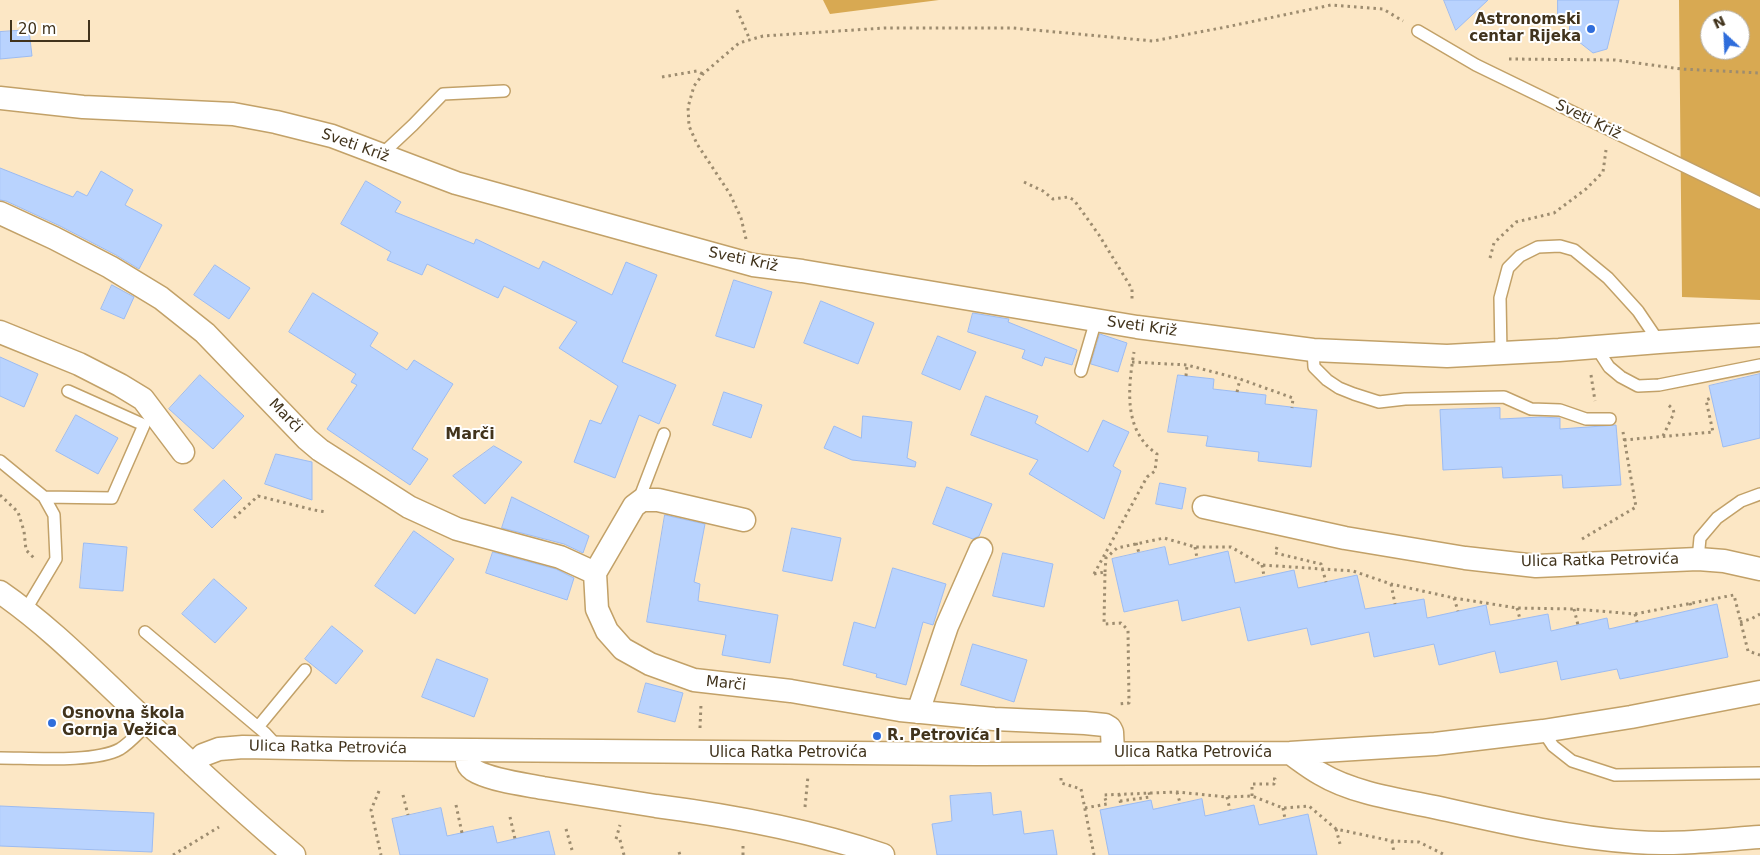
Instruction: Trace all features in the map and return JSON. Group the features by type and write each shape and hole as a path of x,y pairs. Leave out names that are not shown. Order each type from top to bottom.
{"street":[{"name":"Sveti Križ","path":"0,98 83,107 233,114 276,122 332,136 456,183 753,265 1096,320 1313,350 1447,356 1760,335"},
{"name":"Marči","path":"0,213 110,267 160,298 205,333 307,439 409,507 457,530 560,558 595,573 597,609 607,631 624,649 650,664 702,682 791,691 900,710 994,719 1085,723 1105,726 1110,728 1112,732 1113,753"},
{"path":"0,332 79,364 143,399 183,452"},
{"path":"595,573 637,504 642,500 658,500 744,520"},
{"name":"Ulica Ratka Petrovića","path":"1204,507 1345,538 1465,558 1536,566 1698,559 1724,561 1760,569"},
{"path":"918,712 947,626 981,549"},
{"path":"0,592 25,610 76,654 240,809 294,855"},
{"name":"Ulica Ratka Petrovića","path":"193,764 203,755 219,749 243,747 967,754 1290,752 1435,744 1543,731 1631,717 1760,692"},
{"path":"467,750 467,764 471,769 488,776 583,795 744,818 814,834 883,855"},
{"name":"Ulica Ratka Petrovića","path":"1290,752 1321,775 1353,788 1483,818 1596,839 1695,843 1760,837"}],"lane":[{"name":"Sveti Križ","path":"1418,31 1476,65 1760,203"},
{"path":"381,155 443,94 504,91"},
{"path":"1500,353 1500,298 1508,268 1520,256 1538,247 1560,246 1574,250 1608,278 1632,305 1658,342"},
{"path":"1081,371 1096,320"},
{"path":"1596,347 1609,367 1620,377 1638,386 1659,385 1760,365"},
{"path":"1313,350 1314,367 1327,380 1354,394 1379,402 1405,399 1504,398 1531,409 1560,410 1586,419 1610,419"},
{"path":"44,497 112,498 144,425 68,391"},
{"path":"637,504 664,434"},
{"path":"0,461 44,497 54,515 56,559 25,610"},
{"path":"1698,559 1700,538 1717,518 1741,501 1760,494"},
{"path":"144,632 258,727 279,748"},
{"path":"258,727 305,670"},
{"path":"0,758 87,758 109,754 122,748 148,723"},
{"path":"1543,731 1553,746 1572,761 1615,775 1760,773"}],"path":[{"path":"753,265 742,218 730,194 697,144 690,126 688,107 694,86 703,74 739,43 763,36 884,28 1013,28 1153,41 1331,5 1383,9 1418,31"},
{"path":"738,10 750,40"},
{"path":"1476,65 1496,58 1615,60 1682,69 1760,73"},
{"path":"662,77 697,71 703,74"},
{"path":"1490,261 1494,243 1516,222 1554,213 1586,189 1603,172 1608,130"},
{"path":"1024,182 1043,191 1054,199 1068,197 1074,200 1099,235 1132,288 1132,305"},
{"path":"1105,572 1094,574 1147,477 1155,471 1157,454 1143,442 1135,428 1129,409 1132,362 1188,365 1293,398 1292,408"},
{"path":"1186,376 1188,365"},
{"path":"1237,392 1240,380"},
{"path":"1584,545 1582,539 1636,507 1624,440 1713,432 1706,400 1711,398"},
{"path":"0,495 18,512 24,531 26,550 39,563"},
{"path":"234,518 258,496 326,512"},
{"path":"1110,704 1129,703 1128,630 1121,623 1104,624 1106,558 1117,548 1164,538 1195,547 1231,547 1262,565 1353,571 1391,584 1454,598 1517,608 1574,609 1635,614 1734,595 1748,652 1760,655"},
{"path":"1136,543 1139,552"},
{"path":"1195,547 1197,558"},
{"path":"1275,553 1321,564 1326,582"},
{"path":"1262,565 1264,576"},
{"path":"1391,584 1395,604"},
{"path":"1454,598 1458,611"},
{"path":"1690,603 1692,609"},
{"path":"1517,608 1520,619"},
{"path":"1574,609 1578,625"},
{"path":"1635,614 1637,622"},
{"path":"1740,622 1751,620 1760,614"},
{"path":"701,701 700,730 707,731"},
{"path":"804,810 809,768"},
{"path":"1061,777 1061,783 1081,788 1094,855"},
{"path":"1252,796 1252,784 1274,784 1275,779 1267,778"},
{"path":"379,791 371,810 381,855"},
{"path":"1120,801 1150,796 1150,792"},
{"path":"1085,808 1107,804 1104,795 1177,792 1227,797 1252,796 1283,808 1309,806 1336,829 1392,841 1419,842 1445,855"},
{"path":"1177,792 1180,804"},
{"path":"1119,794 1121,806"},
{"path":"403,795 408,815"},
{"path":"1227,797 1230,810"},
{"path":"456,806 462,833"},
{"path":"1283,808 1285,819"},
{"path":"510,817 515,839"},
{"path":"612,824 620,825 618,839 624,855"},
{"path":"173,855 219,827"},
{"path":"566,829 572,850"},
{"path":"1336,829 1340,844"},
{"path":"1392,841 1394,853"}],"shaded area":[{"path":"823,0 939,0 830,14"},
{"path":"1679,0 1760,0 1760,300 1682,297"}],"building":[{"name":"Astronomski centar Rijeka","path":"1444,0 1488,0 1456,30"},
{"name":"Astronomski centar Rijeka","path":"1558,0 1619,0 1607,49 1593,53 1569,34 1570,24 1558,22"},
{"path":"29,30 32,56 0,59 0,32"},
{"path":"0,168 73,197 77,191 87,196 101,171 133,190 125,205 162,225 139,269 60,226 0,200"},
{"path":"366,181 401,202 395,212 474,244 476,239 539,269 543,261 612,295 626,262 657,275 622,362 676,385 659,424 639,415 615,478 574,462 590,420 601,424 618,386 559,348 577,322 504,286 498,298 427,264 422,275 387,260 391,252 341,224"},
{"path":"215,265 250,288 229,319 194,295"},
{"path":"734,280 772,292 754,348 716,336"},
{"path":"112,285 134,297 124,319 101,309"},
{"path":"313,293 378,333 370,346 407,370 414,360 453,384 412,449 428,459 410,485 327,429 357,385 351,382 356,374 289,332"},
{"path":"821,301 874,323 858,364 804,343"},
{"path":"973,313 1009,319 1008,322 1077,350 1072,365 1045,357 1042,366 1022,358 1025,350 968,332"},
{"path":"1100,334 1127,343 1118,372 1091,364"},
{"path":"938,336 976,352 960,390 922,374"},
{"path":"0,357 38,374 24,407 0,396"},
{"path":"1760,374 1760,438 1723,447 1709,386"},
{"path":"200,375 244,416 213,449 169,409"},
{"path":"1178,375 1214,379 1213,389 1266,395 1265,404 1317,410 1311,467 1258,461 1259,452 1206,446 1208,436 1168,432"},
{"path":"724,392 762,405 751,438 713,425"},
{"path":"986,396 1038,416 1035,423 1088,452 1103,420 1129,432 1113,466 1121,471 1104,519 1029,474 1038,460 971,435"},
{"path":"1500,408 1500,419 1560,418 1560,429 1616,425 1621,485 1563,488 1562,475 1503,478 1502,467 1443,470 1440,410"},
{"path":"76,415 118,438 98,474 56,451"},
{"path":"863,416 912,422 907,458 916,462 915,467 852,460 824,448 834,426 861,438"},
{"path":"494,446 522,462 485,504 453,476"},
{"path":"276,454 312,462 312,500 265,484"},
{"path":"224,480 242,498 212,528 194,510"},
{"path":"1160,483 1186,488 1182,509 1156,504"},
{"path":"947,487 992,504 979,536 973,539 933,524"},
{"path":"512,497 589,536 583,553 564,544 502,528"},
{"path":"665,515 705,524 694,582 700,584 698,601 778,615 770,663 722,655 726,635 647,622"},
{"path":"792,528 841,538 832,581 783,571"},
{"path":"414,531 454,559 415,614 375,586"},
{"path":"84,543 127,547 123,591 80,588"},
{"path":"1165,547 1169,565 1228,551 1235,583 1294,570 1298,588 1357,575 1365,609 1424,599 1427,618 1486,605 1490,625 1548,614 1551,631 1607,618 1609,629 1717,604 1728,657 1620,679 1617,669 1561,680 1557,661 1500,673 1495,651 1439,665 1434,644 1374,657 1369,632 1311,645 1307,628 1248,641 1240,607 1182,621 1178,600 1124,612 1112,559"},
{"path":"493,552 556,569 574,578 567,600 486,573"},
{"path":"1003,553 1053,564 1044,607 993,596"},
{"path":"893,568 946,584 933,625 923,622 906,685 876,677 877,674 843,665 854,622 875,628"},
{"path":"214,579 247,608 215,643 182,614"},
{"path":"332,626 363,651 336,684 305,659"},
{"path":"973,644 1027,660 1014,702 961,685"},
{"path":"437,659 488,679 474,717 422,697"},
{"path":"646,683 683,693 675,722 638,712"},
{"path":"991,793 993,815 1021,811 1024,834 1053,830 1057,855 937,855 932,824 952,821 950,796"},
{"path":"1202,799 1205,816 1254,805 1259,825 1308,814 1317,855 1109,855 1100,810 1151,800 1153,809"},
{"path":"0,806 154,813 152,852 0,846"},
{"path":"441,808 447,836 493,826 497,843 549,831 555,855 400,855 392,819"}],"place":[{"name":"Astronomski centar Rijeka","path":"1591,29"},
{"name":"Osnovna škola Gornja Vežica","path":"52,723"},
{"name":"R. Petrovića I","path":"877,736"}],"district":[{"name":"Marči","path":"470,435"}]}
